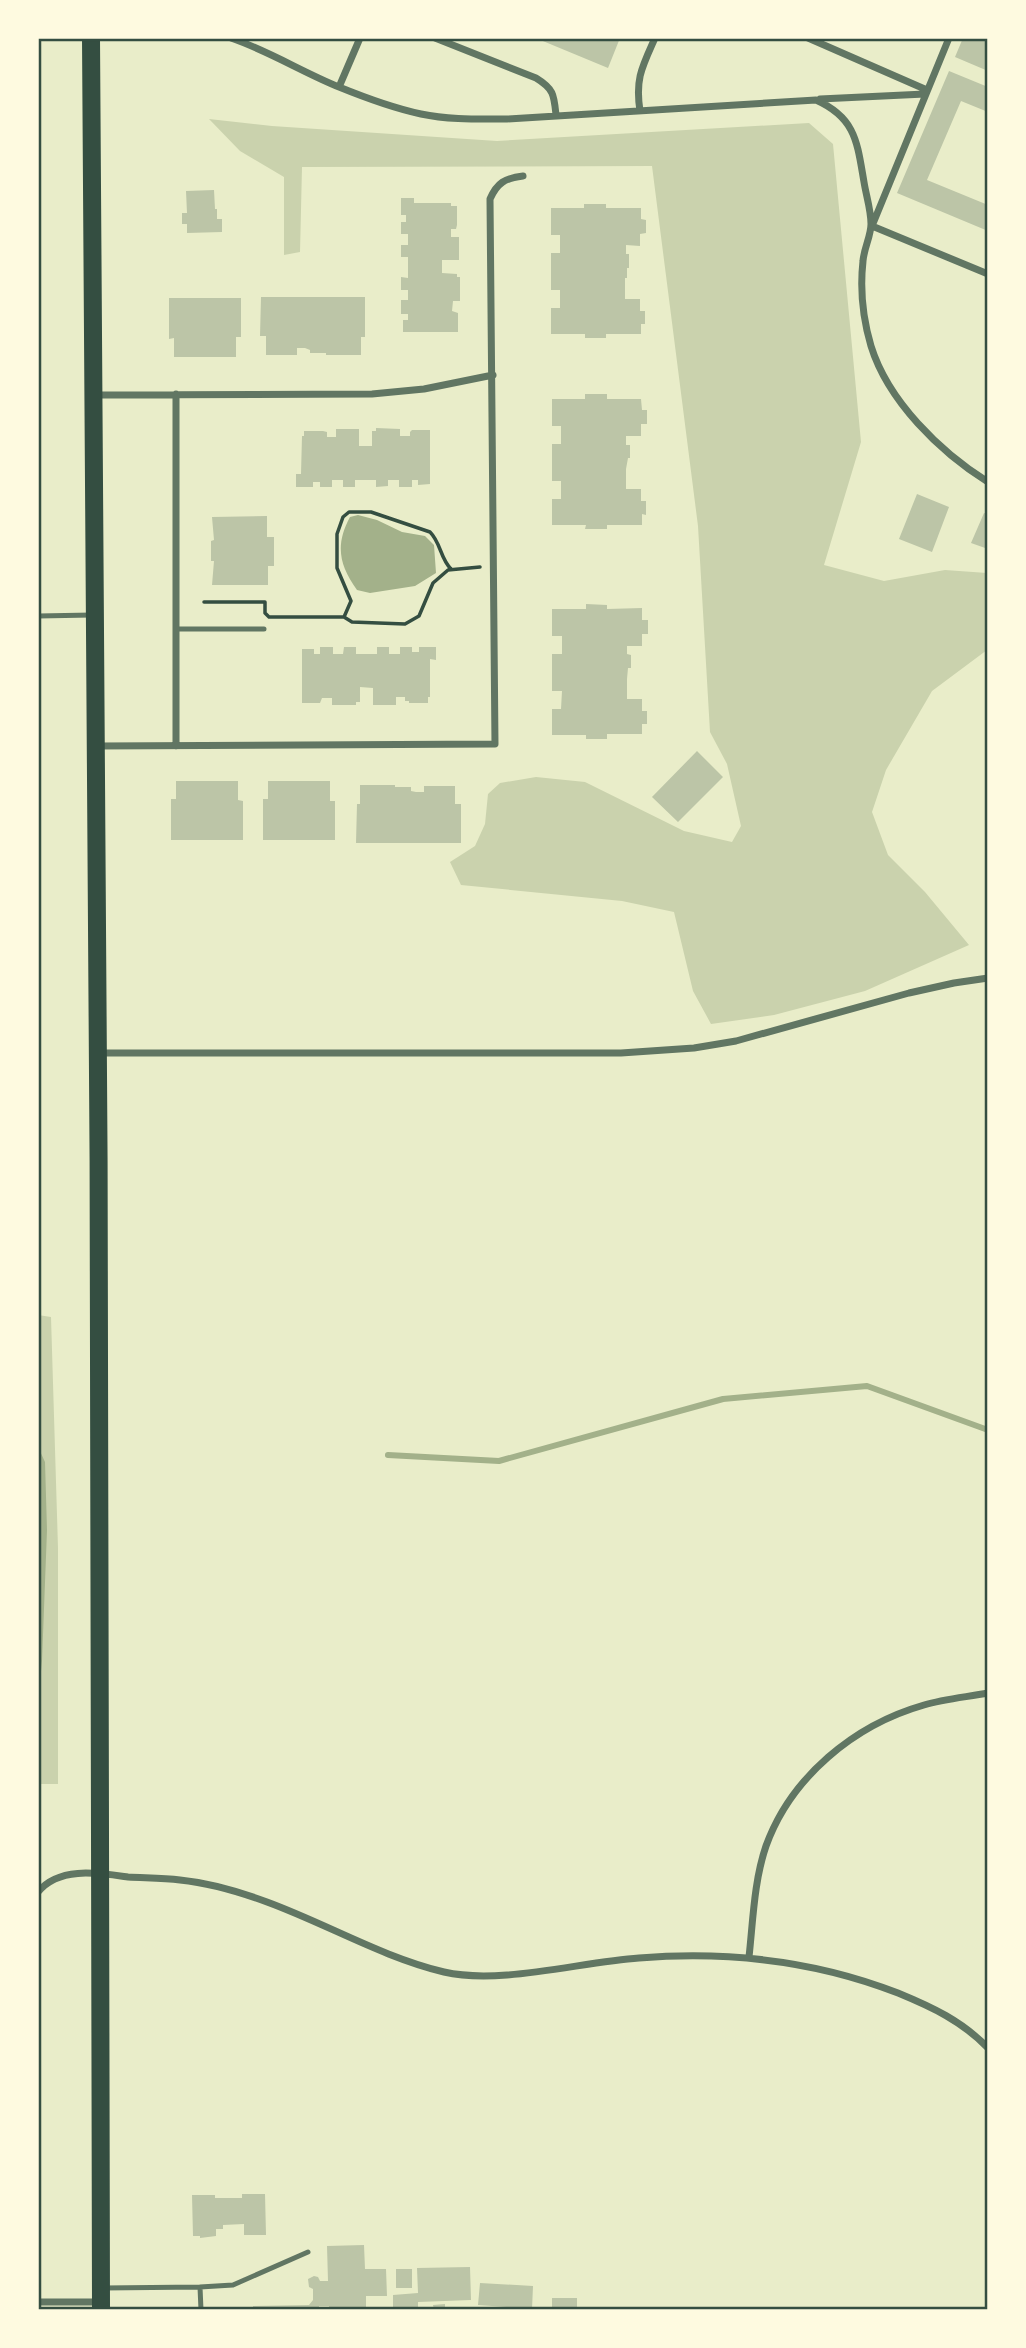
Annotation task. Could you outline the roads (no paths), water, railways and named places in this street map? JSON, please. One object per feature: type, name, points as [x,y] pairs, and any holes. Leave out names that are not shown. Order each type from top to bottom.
[{"type":"main road","points":[[91,38],[102,1873],[101,2300]]},
{"type":"street","points":[[231,38],[339,87],[386,104],[423,114],[461,119],[556,116],[926,92]]},
{"type":"street","points":[[339,87],[360,38]]},
{"type":"street","points":[[435,38],[550,87],[556,116]]},
{"type":"street","points":[[639,111],[636,89],[654,38]]},
{"type":"street","points":[[807,38],[926,92]]},
{"type":"street","points":[[949,38],[872,226],[863,258],[862,291],[866,329],[879,366],[909,411],[933,439],[961,465],[988,482]]},
{"type":"street","points":[[816,100],[841,114],[850,126],[857,142],[872,226]]},
{"type":"street","points":[[96,746],[495,744],[490,200],[495,188],[505,180],[523,176]]},
{"type":"street","points":[[872,226],[988,274]]},
{"type":"street","points":[[95,395],[372,394],[424,388],[493,375]]},
{"type":"street","points":[[176,394],[176,746]]},
{"type":"street","points":[[98,1053],[621,1053],[694,1048],[736,1041],[909,993],[988,978]]},
{"type":"street","points":[[749,1957],[765,1849],[788,1803],[826,1758],[851,1738],[924,1704],[988,1693]]},
{"type":"street","points":[[38,1892],[58,1876],[102,1873],[212,1885],[283,1908],[402,1961],[447,1973],[498,1976],[638,1958],[699,1955],[749,1957],[836,1973],[873,1983],[933,2007],[958,2022],[988,2048]]},
{"type":"street","points":[[38,2302],[101,2300]]},
{"type":"lane","points":[[38,616],[96,615]]},
{"type":"lane","points":[[176,629],[264,629]]},
{"type":"lane","points":[[101,2300],[233,2285],[308,2252]]},
{"type":"lane","points":[[200,2287],[201,2309]]},
{"type":"waterway","points":[[388,1455],[499,1461],[723,1399],[867,1386],[988,1430]]}]
